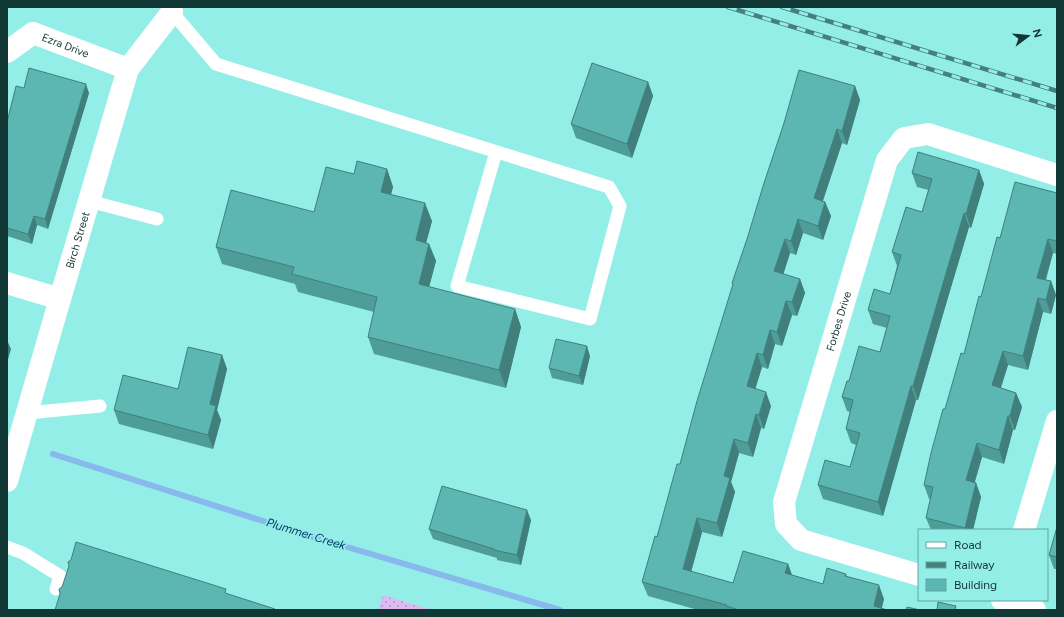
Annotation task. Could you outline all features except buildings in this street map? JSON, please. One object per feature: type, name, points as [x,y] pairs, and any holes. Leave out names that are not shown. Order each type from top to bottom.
[{"type":"street","name":"Birch Street","points":[[7,481],[128,69],[172,12]]},
{"type":"street","name":"Ezra Drive","points":[[7,52],[33,33],[128,69]]},
{"type":"street","name":"Forbes Drive","points":[[918,575],[801,540],[786,524],[784,502],[887,160],[904,138],[928,134],[1057,174]]},
{"type":"street","points":[[7,283],[60,298]]},
{"type":"street","points":[[1024,529],[1057,421]]},
{"type":"street","points":[[1005,601],[1035,610]]},
{"type":"lane","points":[[172,12],[216,64],[609,187],[620,206],[590,319],[457,286],[496,152]]},
{"type":"lane","points":[[89,201],[157,219]]},
{"type":"lane","points":[[27,412],[100,406]]},
{"type":"lane","points":[[7,547],[23,553],[60,576],[56,589]]},
{"type":"shaded area","points":[[383,595],[432,610],[378,610]]},
{"type":"waterway","name":"Plummer Creek","points":[[53,454],[310,536],[560,610]]},
{"type":"railway","points":[[728,7],[1057,108]]},
{"type":"railway","points":[[782,7],[1057,91]]}]
